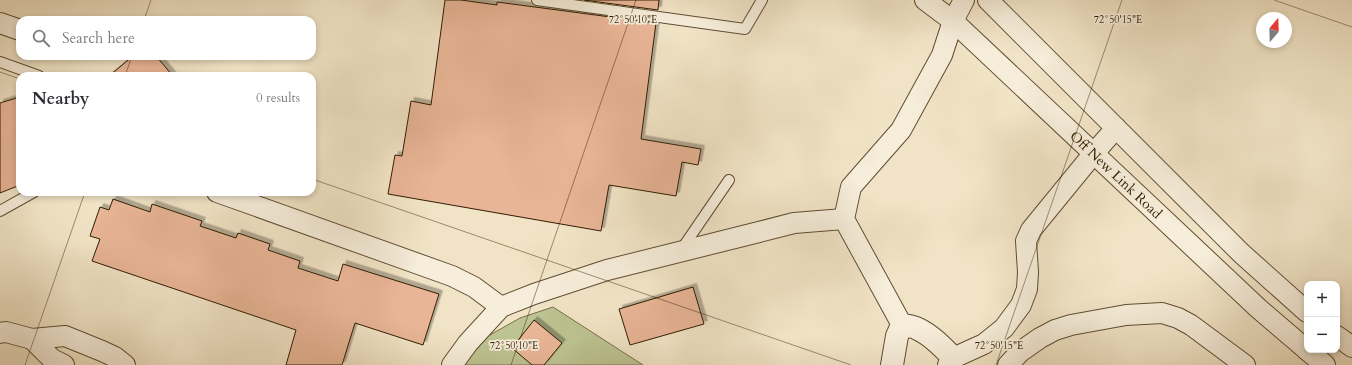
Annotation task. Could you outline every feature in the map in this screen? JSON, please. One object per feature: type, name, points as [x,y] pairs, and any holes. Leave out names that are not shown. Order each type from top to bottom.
[{"type":"street","name":"Off New Link Road","points":[[925,0],[954,21],[1259,309],[1304,347]]},
{"type":"street","points":[[902,325],[844,219],[851,187],[901,130],[942,55],[954,21],[964,0]]},
{"type":"street","points":[[988,0],[1241,253],[1304,309]]},
{"type":"street","points":[[0,23],[16,29]]},
{"type":"street","points":[[902,325],[917,328],[928,335],[941,345],[951,362],[984,344],[1004,328],[1021,305],[1027,289],[1028,272],[1026,241],[1030,230],[1116,128]]},
{"type":"street","points":[[227,196],[452,276],[474,287],[501,307]]},
{"type":"street","points":[[452,365],[468,343],[501,307],[534,294],[607,270],[794,224],[844,219]]},
{"type":"street","points":[[1008,365],[1020,352],[1040,338],[1071,325],[1126,315],[1162,313],[1178,318],[1191,325],[1245,365]]},
{"type":"street","points":[[892,365],[897,336],[902,325]]},
{"type":"street","points":[[0,333],[6,332],[32,339],[65,336],[115,357],[125,365]]},
{"type":"street","points":[[1340,338],[1352,347]]},
{"type":"street","points":[[32,339],[52,359],[64,365]]},
{"type":"street","name":"Off New Link Road","points":[[1311,353],[1325,365]]},
{"type":"lane","points":[[537,0],[745,29],[762,0]]},
{"type":"lane","points":[[0,62],[28,72]]},
{"type":"lane","points":[[680,252],[729,180]]},
{"type":"lane","points":[[0,211],[27,196]]},
{"type":"green space","points":[[553,307],[643,365],[458,365],[472,345],[520,318]]},
{"type":"building","points":[[445,0],[461,0],[497,5],[497,2],[656,23],[641,139],[701,149],[698,165],[682,162],[676,196],[609,185],[601,231],[388,194],[395,155],[402,156],[411,101],[431,105]]},
{"type":"building","points":[[584,0],[659,0],[658,10]]},
{"type":"building","points":[[128,60],[159,60],[170,72],[114,72]]},
{"type":"building","points":[[16,98],[16,187],[0,193],[0,103]]},
{"type":"building","points":[[113,199],[150,212],[152,204],[202,221],[200,226],[236,238],[238,233],[270,244],[268,250],[300,261],[298,268],[338,281],[343,264],[439,294],[423,345],[355,323],[342,365],[286,365],[296,330],[92,261],[100,239],[90,236],[100,207],[109,210]]},
{"type":"building","points":[[693,287],[704,324],[630,345],[619,309]]},
{"type":"building","points":[[534,320],[562,343],[544,365],[532,365],[512,348]]}]
